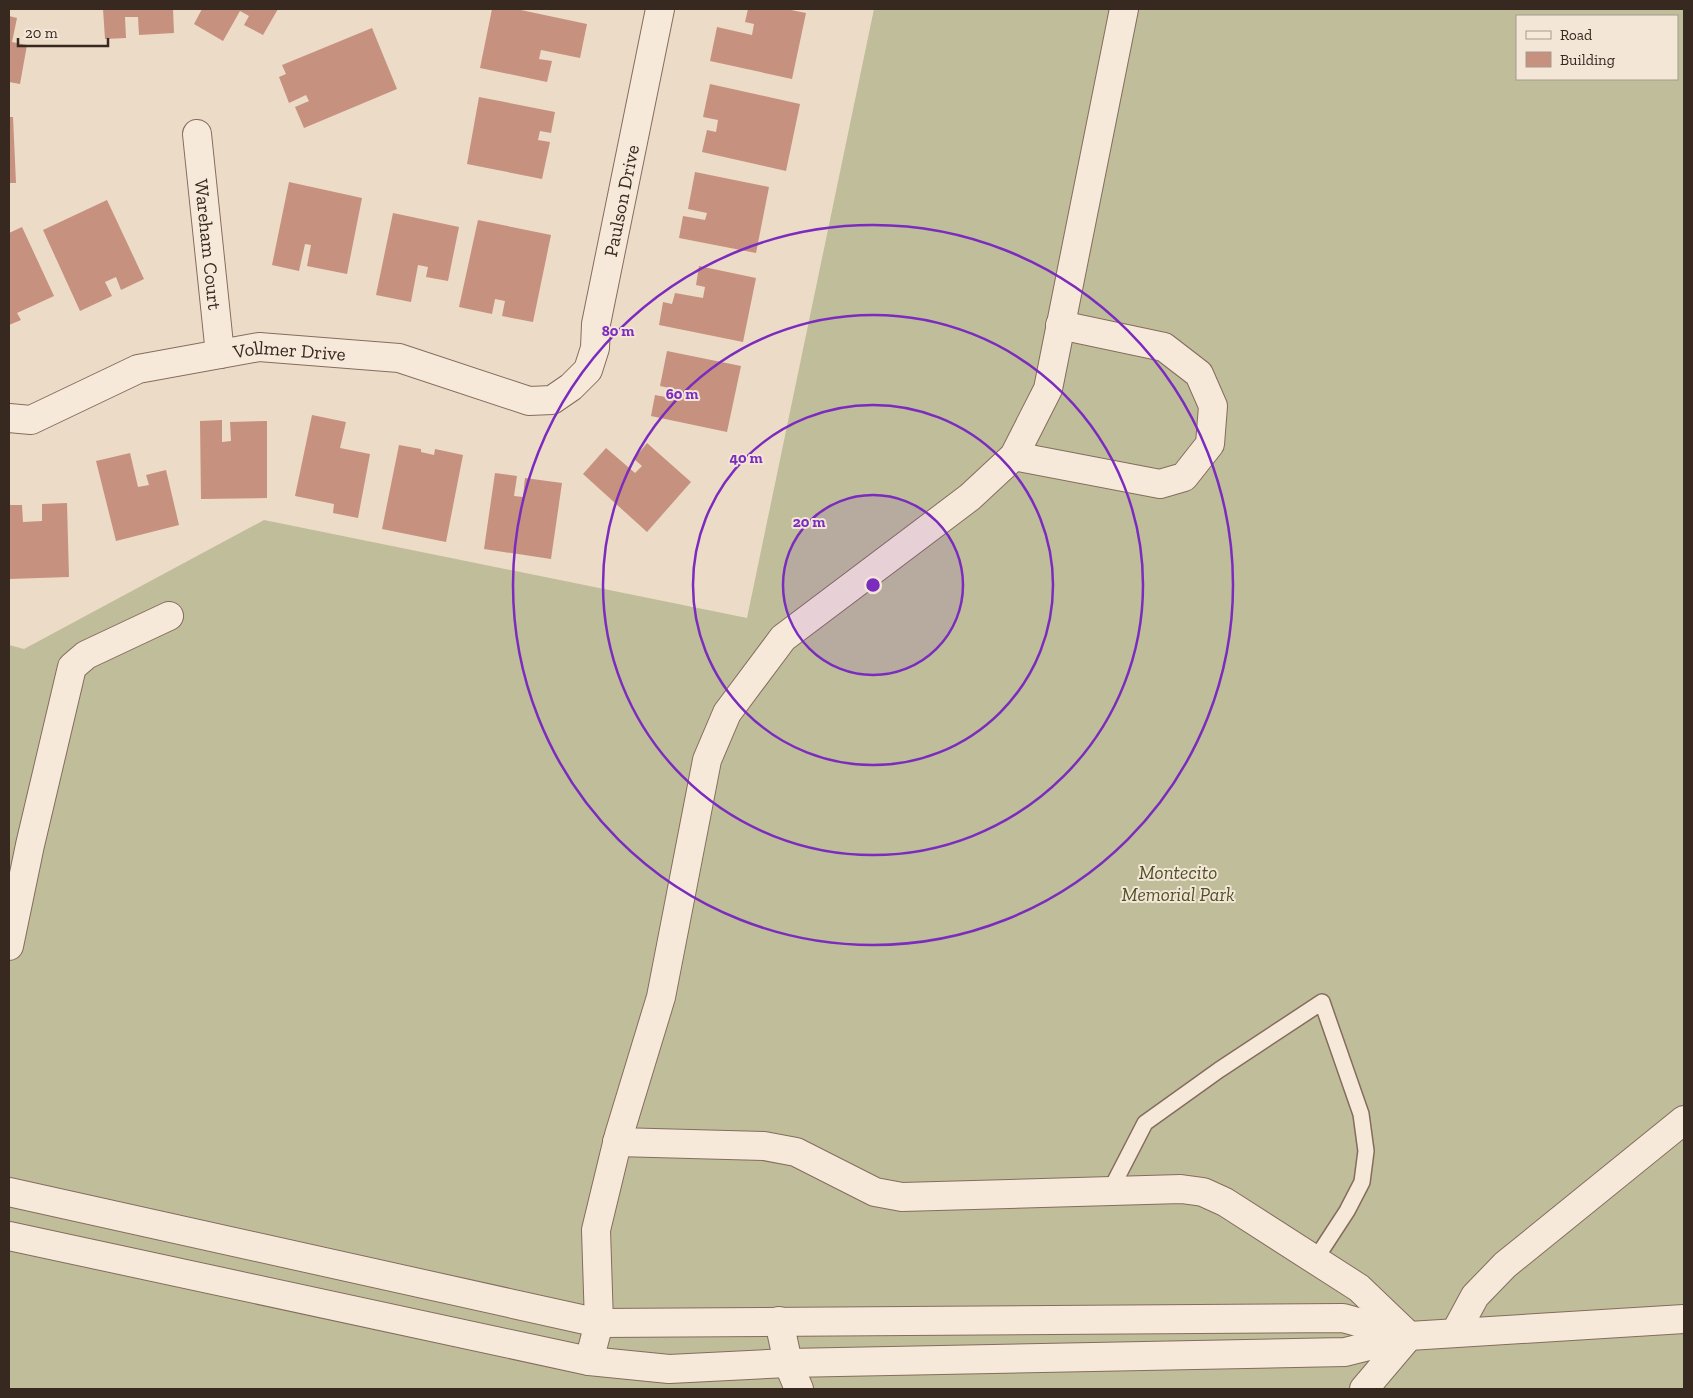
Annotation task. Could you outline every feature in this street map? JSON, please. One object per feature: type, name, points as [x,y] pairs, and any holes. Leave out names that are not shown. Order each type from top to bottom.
[{"type":"street","name":"Paulson Drive","points":[[571,387],[588,370],[595,348],[596,324],[660,9]]},
{"type":"street","points":[[589,1361],[598,1323],[596,1230],[617,1142],[661,997],[707,760],[727,713],[783,638],[970,497],[1014,456],[1048,389],[1124,9]]},
{"type":"street","name":"Wareham Court","points":[[197,134],[220,354]]},
{"type":"street","points":[[1014,456],[1160,484],[1184,477],[1210,444],[1213,406],[1199,374],[1164,347],[1060,325]]},
{"type":"street","name":"Vollmer Drive","points":[[9,418],[30,420],[138,369],[259,347],[399,358],[529,400],[552,400],[571,387]]},
{"type":"street","points":[[9,946],[20,845],[72,667],[86,654],[169,616]]},
{"type":"street","points":[[1455,1333],[1475,1296],[1505,1264],[1684,1120]]},
{"type":"street","points":[[617,1142],[764,1146],[796,1152],[876,1192],[902,1197],[1181,1189],[1203,1192],[1225,1202],[1359,1288],[1409,1336]]},
{"type":"street","points":[[9,1192],[598,1323],[1342,1318],[1409,1336]]},
{"type":"street","points":[[9,1236],[589,1361],[669,1369],[788,1363],[1345,1352],[1409,1336],[1684,1319]]},
{"type":"street","points":[[779,1321],[788,1363],[799,1389]]},
{"type":"street","points":[[1364,1389],[1409,1336]]},
{"type":"lane","points":[[1110,1191],[1145,1122],[1219,1070],[1322,1002],[1361,1114],[1366,1151],[1362,1182],[1347,1211],[1315,1260]]},
{"type":"green space","name":"Montecito Memorial Park","points":[[874,9],[1684,9],[1684,1389],[9,1389],[9,645],[24,649],[264,520],[747,618]]},
{"type":"building","points":[[103,9],[173,9],[174,33],[139,35],[138,17],[125,17],[126,38],[105,39]]},
{"type":"building","points":[[202,9],[278,9],[263,35],[244,25],[249,16],[240,11],[223,41],[194,24]]},
{"type":"building","points":[[492,9],[516,9],[587,24],[580,58],[541,50],[539,59],[552,61],[547,82],[480,68]]},
{"type":"building","points":[[748,9],[786,9],[806,13],[792,79],[710,61],[717,27],[752,35],[754,24],[745,22]]},
{"type":"building","points":[[9,16],[17,18],[12,42],[27,45],[20,84],[9,82]]},
{"type":"building","points":[[372,28],[397,89],[304,128],[295,107],[309,101],[306,95],[289,103],[279,77],[286,74],[282,65]]},
{"type":"building","points":[[710,84],[800,104],[786,171],[702,152],[707,130],[716,132],[718,120],[703,117]]},
{"type":"building","points":[[479,97],[555,112],[551,133],[540,131],[538,140],[550,142],[542,179],[467,164]]},
{"type":"building","points":[[9,117],[13,117],[16,183],[9,183]]},
{"type":"building","points":[[695,172],[769,187],[756,253],[679,238],[683,216],[705,220],[707,213],[688,209]]},
{"type":"building","points":[[289,182],[362,198],[347,274],[307,266],[311,245],[305,244],[299,271],[272,265]]},
{"type":"building","points":[[107,200],[144,279],[121,290],[116,277],[105,282],[112,296],[80,311],[43,230]]},
{"type":"building","points":[[393,213],[459,227],[448,281],[426,277],[428,267],[418,265],[411,302],[376,295]]},
{"type":"building","points":[[478,220],[551,235],[533,322],[502,316],[505,301],[495,299],[492,314],[459,307]]},
{"type":"building","points":[[22,227],[54,296],[17,313],[21,320],[9,325],[9,233]]},
{"type":"building","points":[[699,266],[756,278],[743,342],[659,325],[663,302],[672,304],[675,293],[703,298],[705,287],[696,285]]},
{"type":"building","points":[[667,351],[741,366],[727,432],[651,416],[655,395],[676,399],[679,390],[660,386]]},
{"type":"building","points":[[312,415],[346,422],[340,448],[370,454],[358,518],[333,513],[334,504],[295,496]]},
{"type":"building","points":[[222,420],[222,442],[231,441],[230,422],[267,421],[267,498],[201,499],[200,421]]},
{"type":"building","points":[[647,443],[691,482],[647,532],[583,474],[606,448],[635,473],[642,466],[634,459]]},
{"type":"building","points":[[399,445],[421,449],[421,452],[434,455],[435,449],[463,455],[446,542],[382,529]]},
{"type":"building","points":[[130,453],[138,487],[149,485],[146,475],[166,470],[179,525],[116,541],[96,461]]},
{"type":"building","points":[[495,473],[517,476],[514,496],[523,497],[525,478],[562,483],[551,559],[484,549]]},
{"type":"building","points":[[67,503],[69,577],[9,579],[9,505],[22,505],[23,522],[42,521],[42,504]]}]
